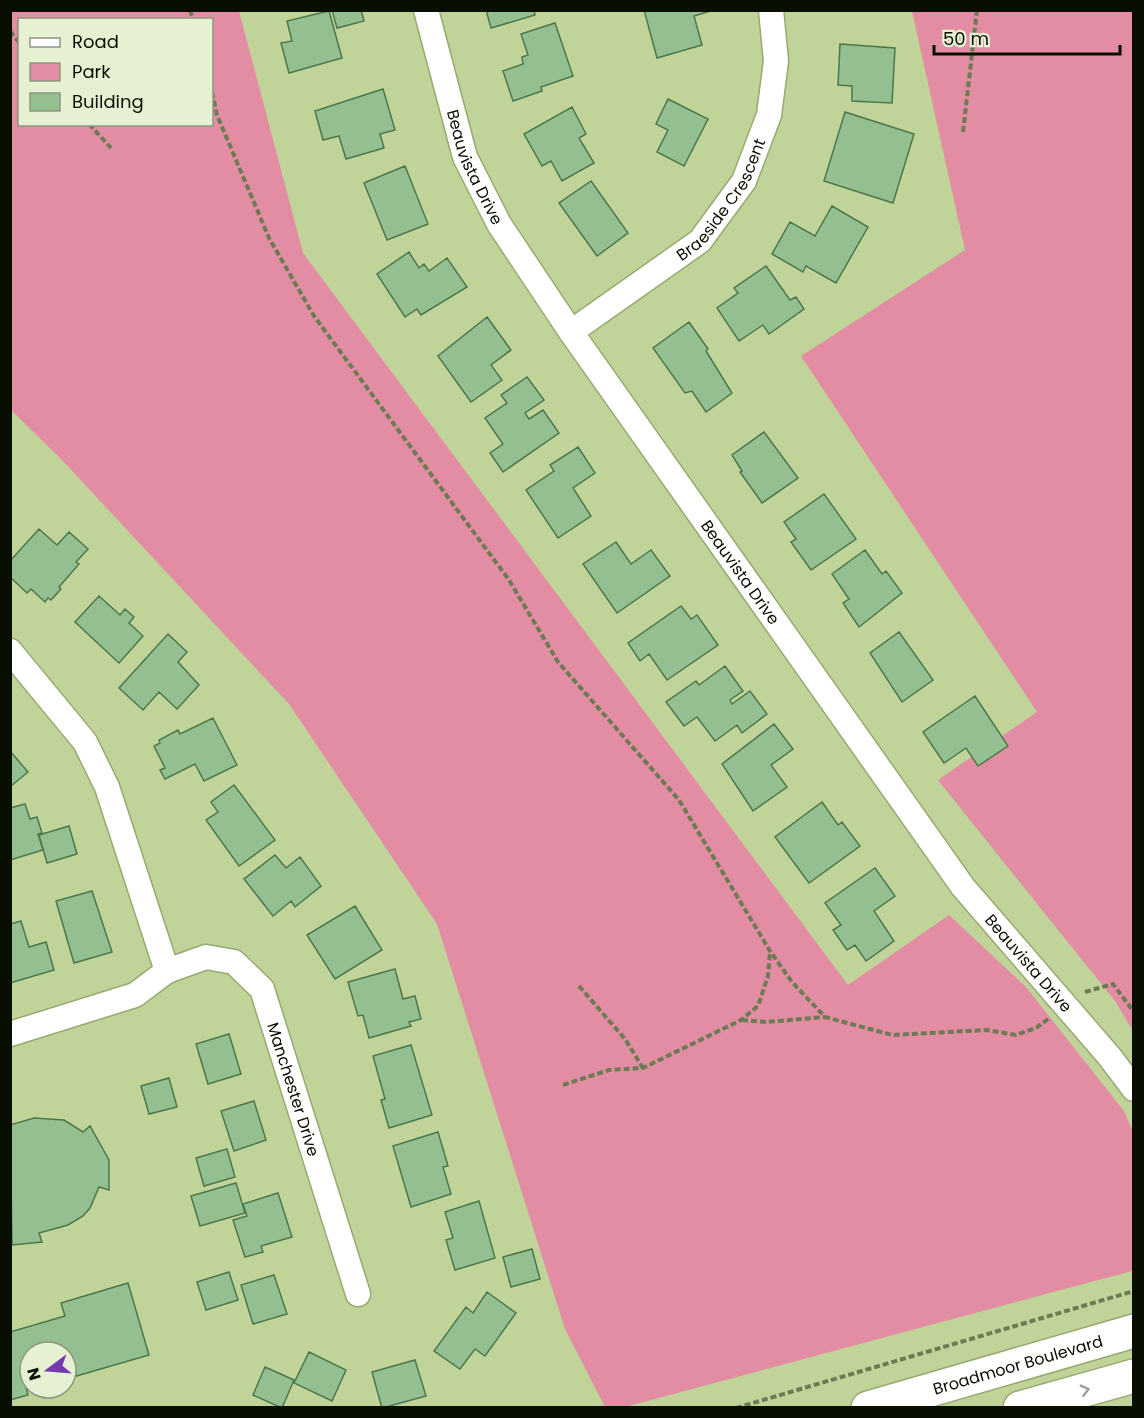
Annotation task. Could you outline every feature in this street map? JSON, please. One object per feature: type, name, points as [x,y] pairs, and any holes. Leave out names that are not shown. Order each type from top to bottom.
[{"type":"main road","points":[[1119,1336],[1134,1313]]},
{"type":"main road","name":"Broadmoor Boulevard","points":[[868,1407],[1119,1336]]},
{"type":"main road","points":[[1020,1407],[1134,1376]]},
{"type":"street","name":"Beauvista Drive","points":[[426,10],[465,157],[499,224],[571,332],[963,887],[1110,1056],[1134,1089]]},
{"type":"street","name":"Braeside Crescent","points":[[571,332],[699,241],[744,181],[769,115],[776,62],[771,10]]},
{"type":"street","points":[[10,651],[85,742],[107,787],[167,971]]},
{"type":"street","name":"Manchester Drive","points":[[10,1034],[135,995],[167,971],[206,957],[234,962],[262,989],[358,1294]]},
{"type":"path","points":[[963,132],[977,10]]},
{"type":"path","points":[[213,97],[217,115],[268,238],[314,316],[509,580],[558,662],[679,800],[770,951],[792,982],[825,1017]]},
{"type":"path","points":[[90,126],[111,148]]},
{"type":"path","points":[[562,1085],[609,1070],[643,1068],[741,1020],[758,1006],[768,976],[770,951]]},
{"type":"path","points":[[741,1020],[767,1022],[825,1017],[892,1035],[987,1030],[1016,1035],[1036,1028],[1090,988],[1113,984],[1134,1012]]},
{"type":"path","points":[[579,986],[625,1039],[643,1068]]},
{"type":"path","points":[[736,1407],[1134,1291]]},
{"type":"green space","points":[[10,11],[239,11],[303,253],[848,985],[949,915],[1026,987],[1124,1111],[1133,1132],[1132,1271],[625,1407],[605,1407],[565,1329],[437,924],[289,704],[61,459],[11,410]]},
{"type":"green space","points":[[912,11],[1133,11],[1133,1031],[1115,1001],[938,780],[1037,712],[801,356],[965,250]]},
{"type":"building","points":[[332,10],[361,10],[364,21],[337,28]]},
{"type":"building","points":[[486,10],[534,10],[535,15],[491,28]]},
{"type":"building","points":[[644,10],[714,10],[694,16],[702,45],[657,58]]},
{"type":"building","points":[[329,11],[342,58],[289,73],[281,43],[292,41],[287,21]]},
{"type":"building","points":[[555,23],[573,76],[541,87],[542,91],[513,101],[503,71],[523,64],[522,57],[528,55],[521,34]]},
{"type":"building","points":[[840,44],[895,48],[892,103],[852,101],[852,86],[838,85]]},
{"type":"building","points":[[383,89],[395,130],[380,134],[384,148],[346,159],[339,136],[323,140],[315,111]]},
{"type":"building","points":[[668,99],[708,119],[684,166],[657,152],[668,130],[656,124]]},
{"type":"building","points":[[572,107],[586,134],[579,138],[594,163],[562,181],[551,161],[542,166],[524,134]]},
{"type":"building","points":[[845,112],[914,134],[893,203],[824,181]]},
{"type":"building","points":[[405,166],[428,224],[387,240],[364,183]]},
{"type":"building","points":[[591,181],[628,233],[597,256],[559,203]]},
{"type":"building","points":[[832,206],[868,227],[836,283],[806,266],[803,272],[772,254],[790,222],[815,236]]},
{"type":"building","points":[[409,252],[419,268],[424,264],[429,271],[447,258],[467,287],[421,315],[417,309],[405,317],[377,274]]},
{"type":"building","points":[[766,266],[790,300],[796,297],[804,309],[769,334],[763,325],[739,341],[717,308],[738,293],[734,288]]},
{"type":"building","points":[[487,317],[511,350],[491,365],[502,380],[471,402],[438,356]]},
{"type":"building","points":[[689,322],[708,349],[706,351],[732,393],[706,412],[692,391],[685,393],[653,348]]},
{"type":"building","points":[[527,377],[544,400],[525,413],[529,419],[543,410],[559,433],[503,472],[490,453],[503,444],[485,418],[507,403],[501,395]]},
{"type":"building","points":[[764,432],[798,478],[762,503],[740,472],[742,471],[732,455]]},
{"type":"building","points":[[578,447],[595,473],[573,488],[591,516],[558,538],[526,490],[554,471],[550,465]]},
{"type":"building","points":[[824,494],[856,539],[811,570],[791,542],[796,539],[784,522]]},
{"type":"building","points":[[39,529],[57,545],[69,532],[88,549],[76,562],[79,564],[59,587],[61,589],[51,600],[48,598],[45,602],[31,589],[27,593],[10,577],[10,561]]},
{"type":"building","points":[[616,542],[631,564],[651,550],[670,576],[617,613],[583,564]]},
{"type":"building","points":[[865,550],[882,574],[886,571],[902,593],[859,627],[843,603],[849,599],[832,574]]},
{"type":"building","points":[[99,596],[120,615],[125,609],[134,617],[129,623],[143,636],[119,663],[75,622]]},
{"type":"building","points":[[681,606],[691,619],[697,615],[718,645],[667,680],[649,654],[640,661],[628,643]]},
{"type":"building","points":[[899,632],[933,680],[902,702],[870,653]]},
{"type":"building","points":[[168,634],[187,652],[178,662],[199,685],[177,709],[159,692],[143,710],[119,688]]},
{"type":"building","points":[[725,666],[743,691],[730,700],[732,704],[750,691],[767,714],[742,733],[737,725],[715,741],[697,717],[684,726],[666,702],[696,681],[699,685]]},
{"type":"building","points":[[975,696],[1008,746],[978,766],[966,748],[944,763],[923,732]]},
{"type":"building","points":[[213,718],[237,765],[204,781],[195,764],[165,779],[160,770],[165,768],[154,746],[160,743],[159,740],[178,730],[180,734]]},
{"type":"building","points":[[774,724],[793,749],[771,765],[787,787],[753,811],[722,764]]},
{"type":"building","points":[[10,751],[28,772],[10,787]]},
{"type":"building","points":[[234,785],[275,840],[239,866],[206,820],[218,812],[211,802]]},
{"type":"building","points":[[822,802],[838,825],[842,822],[860,846],[809,883],[775,837]]},
{"type":"building","points":[[25,804],[30,819],[37,817],[42,833],[38,834],[43,850],[10,860],[10,808]]},
{"type":"building","points":[[69,826],[77,854],[47,863],[39,835]]},
{"type":"building","points":[[275,855],[286,868],[300,857],[321,886],[295,907],[291,901],[273,916],[244,879]]},
{"type":"building","points":[[875,868],[895,896],[874,911],[894,941],[866,961],[855,945],[847,950],[833,930],[841,925],[825,903]]},
{"type":"building","points":[[92,891],[112,952],[74,963],[56,901]]},
{"type":"building","points":[[355,906],[382,950],[335,979],[307,935]]},
{"type":"building","points":[[21,921],[29,947],[46,942],[54,970],[10,983],[10,924]]},
{"type":"building","points":[[395,969],[403,999],[415,996],[421,1019],[409,1022],[411,1026],[369,1038],[363,1015],[358,1016],[348,982]]},
{"type":"building","points":[[229,1034],[241,1074],[208,1084],[196,1044]]},
{"type":"building","points":[[411,1045],[432,1115],[389,1128],[381,1100],[385,1099],[373,1056]]},
{"type":"building","points":[[169,1078],[177,1107],[149,1114],[141,1086]]},
{"type":"building","points":[[254,1101],[266,1140],[234,1151],[221,1111]]},
{"type":"building","points":[[34,1118],[64,1120],[83,1132],[90,1126],[109,1160],[109,1190],[99,1187],[90,1208],[83,1216],[68,1225],[39,1233],[42,1242],[12,1245],[10,1125]]},
{"type":"building","points":[[438,1132],[448,1166],[443,1167],[451,1194],[411,1207],[393,1146]]},
{"type":"building","points":[[227,1149],[235,1177],[204,1186],[196,1158]]},
{"type":"building","points":[[236,1183],[245,1213],[200,1226],[191,1196]]},
{"type":"building","points":[[278,1193],[292,1237],[261,1246],[263,1252],[245,1257],[233,1220],[247,1216],[243,1204]]},
{"type":"building","points":[[479,1201],[495,1258],[455,1270],[446,1240],[453,1238],[445,1212]]},
{"type":"building","points":[[532,1249],[540,1279],[511,1287],[503,1257]]},
{"type":"building","points":[[229,1272],[238,1300],[206,1310],[197,1282]]},
{"type":"building","points":[[274,1275],[287,1314],[253,1324],[241,1285]]},
{"type":"building","points":[[128,1283],[149,1355],[78,1376],[78,1340],[18,1340],[18,1398],[10,1400],[10,1332],[65,1316],[61,1303]]},
{"type":"building","points":[[487,1292],[516,1313],[485,1356],[475,1349],[460,1369],[434,1351],[466,1307],[473,1313]]},
{"type":"building","points":[[309,1352],[346,1370],[332,1401],[294,1383]]},
{"type":"building","points":[[415,1360],[426,1396],[382,1408],[372,1372]]},
{"type":"building","points":[[265,1367],[294,1380],[282,1408],[253,1395]]}]
